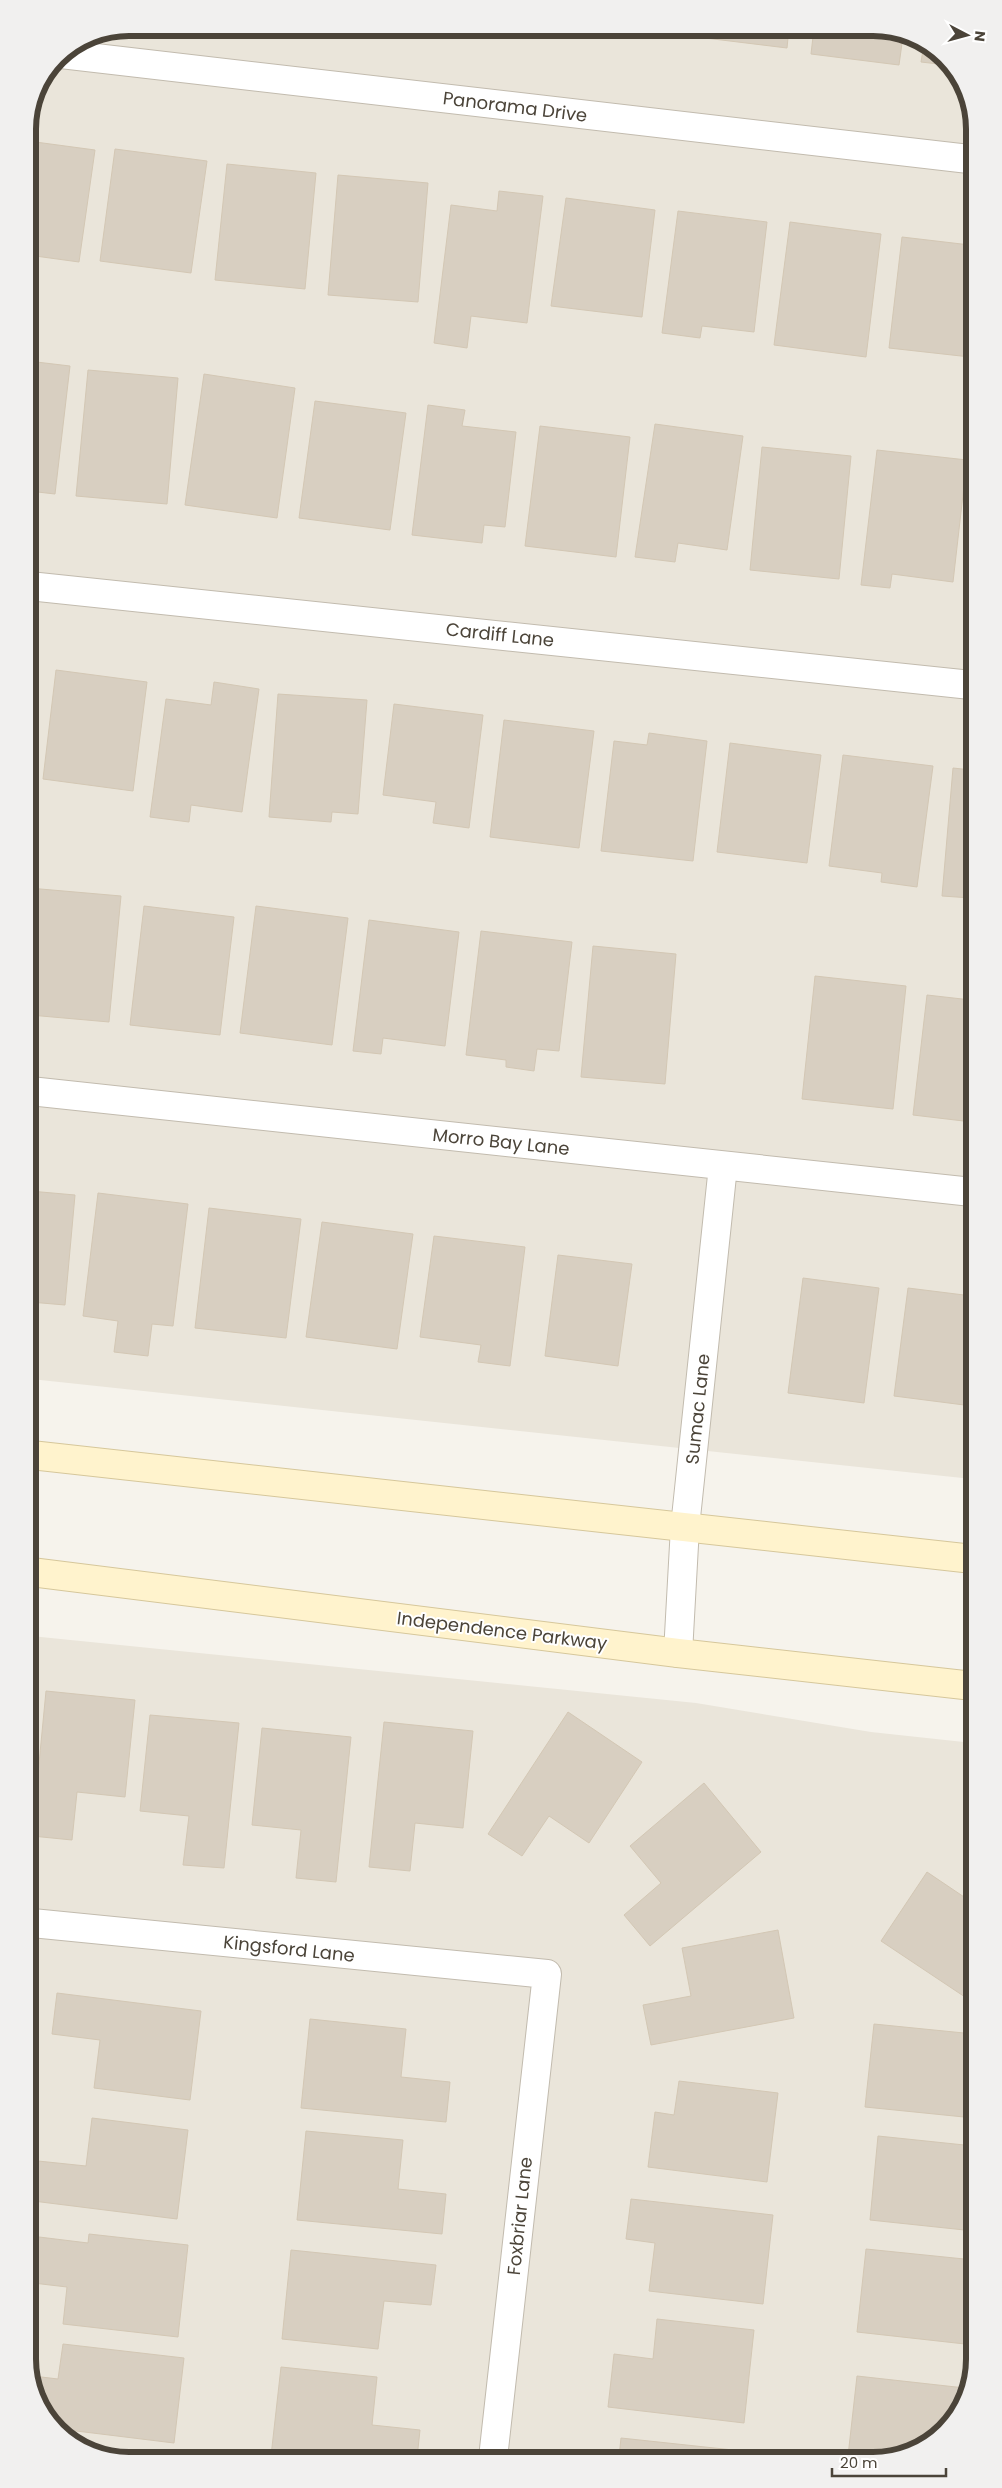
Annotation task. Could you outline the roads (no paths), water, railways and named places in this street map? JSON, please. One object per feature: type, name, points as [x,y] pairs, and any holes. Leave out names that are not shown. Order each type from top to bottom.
[{"type":"main road","points":[[36,1455],[966,1558]]},
{"type":"main road","name":"Independence Parkway","points":[[36,1573],[678,1653],[966,1685]]},
{"type":"street","name":"Panorama Drive","points":[[73,55],[966,159]]},
{"type":"street","name":"Cardiff Lane","points":[[36,587],[966,684]]},
{"type":"street","name":"Morro Bay Lane","points":[[36,1092],[966,1191]]},
{"type":"street","name":"Sumac Lane","points":[[678,1653],[685,1527],[723,1166]]},
{"type":"street","name":"Kingsford Lane","points":[[36,1923],[547,1974]]},
{"type":"street","name":"Foxbriar Lane","points":[[494,2452],[547,1974]]}]
